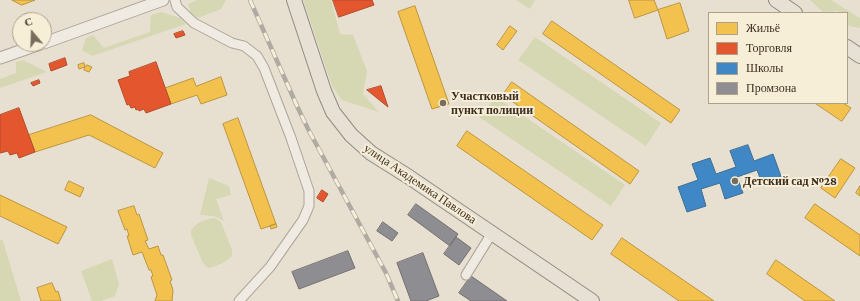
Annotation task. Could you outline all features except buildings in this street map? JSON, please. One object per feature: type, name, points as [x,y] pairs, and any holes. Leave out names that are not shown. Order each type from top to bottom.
[{"type":"main road","name":"улица Академика Павлова","points":[[294,0],[324,91],[333,112],[351,135],[371,153],[415,181],[592,301]]},
{"type":"main road","points":[[776,0],[794,12]]},
{"type":"main road","points":[[848,48],[860,56]]},
{"type":"street","points":[[52,40],[163,0]]},
{"type":"street","points":[[175,0],[177,7],[194,23],[232,43],[244,46],[258,56],[291,138],[309,191],[309,206],[303,220],[270,267],[239,301]]},
{"type":"street","points":[[0,58],[17,52]]},
{"type":"street","points":[[466,275],[492,233]]},
{"type":"green space","points":[[197,0],[226,0],[221,9],[198,18],[191,13],[188,4]]},
{"type":"green space","points":[[303,0],[331,0],[340,34],[353,35],[367,71],[363,94],[379,112],[342,100],[332,86]]},
{"type":"green space","points":[[516,0],[535,0],[530,9]]},
{"type":"green space","points":[[810,0],[831,0],[860,18],[860,28],[849,26],[848,12],[823,12]]},
{"type":"green space","points":[[161,12],[180,18],[186,24],[92,56],[82,50],[86,38],[93,35],[104,48],[150,32],[151,15]]},
{"type":"green space","points":[[535,37],[661,123],[646,146],[518,60]]},
{"type":"green space","points":[[23,60],[47,72],[0,88],[0,79],[16,73],[16,62]]},
{"type":"green space","points":[[496,97],[625,185],[611,206],[479,117]]},
{"type":"green space","points":[[209,178],[229,186],[231,195],[216,199],[224,221],[214,216],[200,215]]},
{"type":"green space","points":[[215,218],[221,222],[232,250],[232,256],[221,264],[208,268],[203,263],[191,235],[191,230],[202,221]]},
{"type":"green space","points":[[0,239],[3,241],[21,301],[0,301]]},
{"type":"green space","points":[[112,259],[119,284],[115,296],[101,301],[92,301],[81,271]]},
{"type":"railway","points":[[250,0],[308,129],[386,273],[398,301]]},
{"type":"place","name":"Участковый пункт полиции","points":[[443,103]]},
{"type":"place","name":"Детский сад №28","points":[[735,181]]}]
